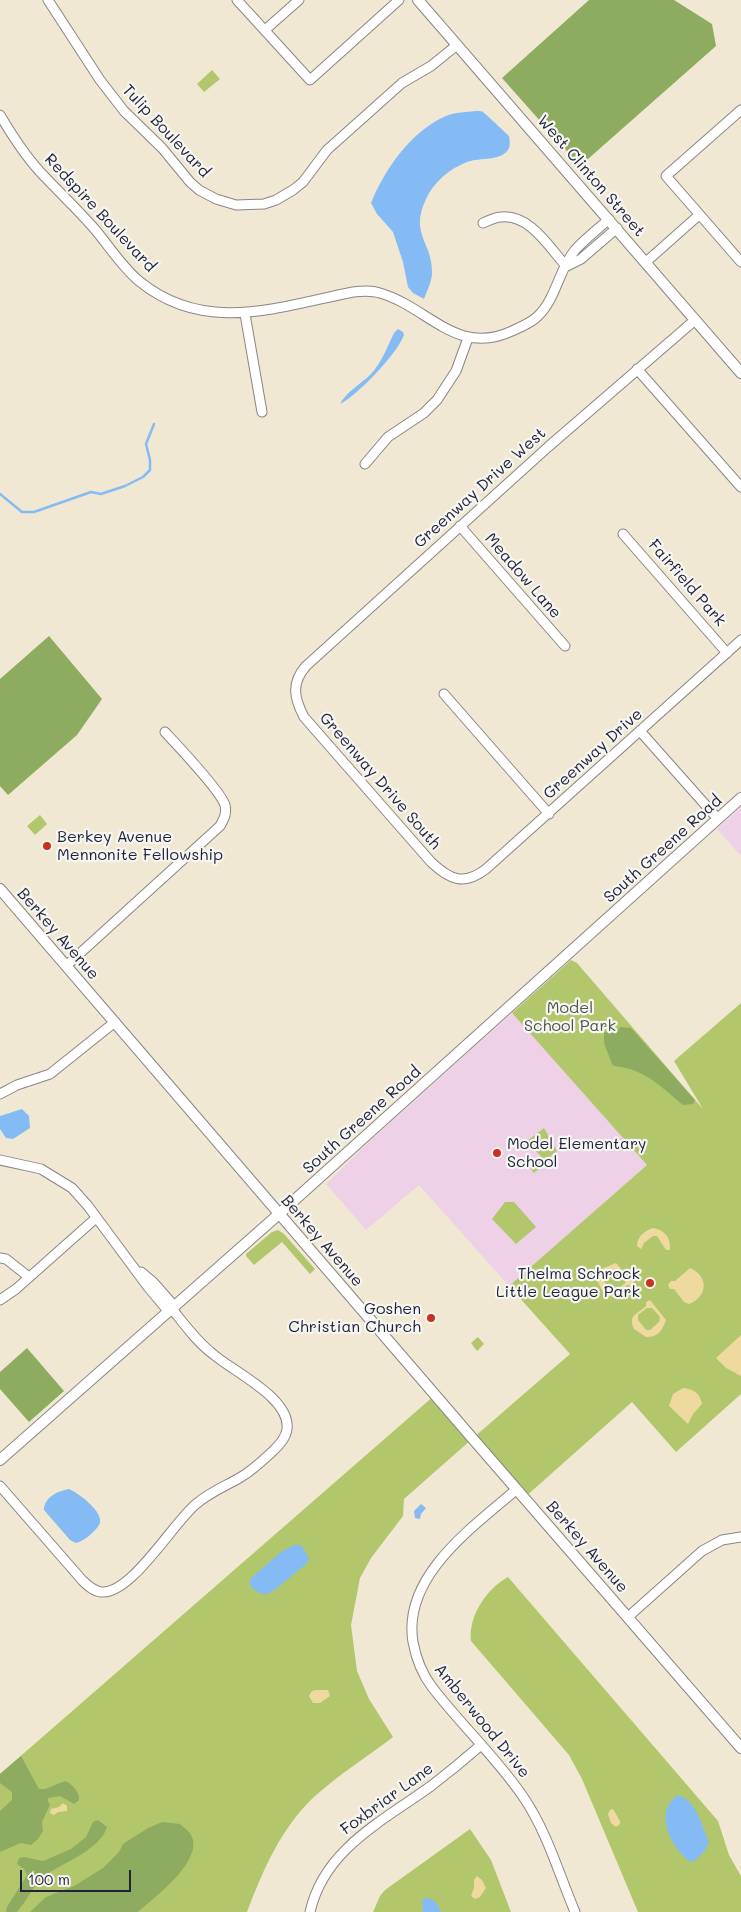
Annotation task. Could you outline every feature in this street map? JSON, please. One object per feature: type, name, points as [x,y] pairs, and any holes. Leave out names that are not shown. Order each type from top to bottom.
[{"type":"street","name":"Tulip Boulevard","points":[[48,0],[100,80],[124,111],[162,148],[199,190],[216,199],[236,205],[264,204],[294,190],[303,182],[327,150],[396,88],[413,75],[431,66],[457,45]]},
{"type":"street","points":[[237,0],[310,80],[399,0]]},
{"type":"street","points":[[265,30],[299,0]]},
{"type":"street","name":"West Clinton Street","points":[[418,0],[741,373]]},
{"type":"street","points":[[740,260],[666,176],[741,110]]},
{"type":"street","name":"Redspire Boulevard","points":[[0,115],[13,137],[43,175],[92,226],[139,281],[170,301],[201,311],[220,314],[245,314],[353,292],[368,291],[390,297],[468,338],[478,340],[490,338],[507,334],[532,321],[539,315],[548,302],[574,251],[609,220]]},
{"type":"street","points":[[646,262],[699,215]]},
{"type":"street","points":[[482,223],[498,217],[511,216],[526,223],[566,266],[581,259],[616,228]]},
{"type":"street","points":[[245,314],[262,412]]},
{"type":"street","name":"Greenway Drive West","points":[[295,687],[300,674],[306,666],[460,526],[695,320]]},
{"type":"street","points":[[365,464],[383,442],[424,413],[437,400],[456,372],[468,338]]},
{"type":"street","points":[[637,369],[741,487]]},
{"type":"street","name":"Meadow Lane","points":[[460,526],[565,646]]},
{"type":"street","name":"Fairfield Park","points":[[623,534],[727,653]]},
{"type":"street","name":"Greenway Drive","points":[[460,880],[479,874],[549,814],[741,640]]},
{"type":"street","name":"Greenway Drive South","points":[[295,687],[298,705],[304,717],[431,862],[446,875],[460,880]]},
{"type":"street","points":[[444,694],[549,814]]},
{"type":"street","points":[[640,731],[718,819]]},
{"type":"street","points":[[66,966],[220,826],[224,820],[226,813],[222,797],[165,732]]},
{"type":"street","name":"South Greene Road","points":[[0,1460],[279,1214],[741,798]]},
{"type":"street","name":"Berkey Avenue","points":[[0,889],[741,1748]]},
{"type":"street","points":[[0,1094],[17,1085],[50,1074],[115,1022]]},
{"type":"street","points":[[0,1160],[34,1167],[53,1175],[80,1196],[135,1267],[148,1287],[172,1309],[207,1350],[255,1382],[281,1410],[286,1419],[288,1429],[281,1444],[248,1473],[211,1493],[186,1512],[144,1564],[122,1584],[108,1591],[98,1591],[90,1588],[0,1486]]},
{"type":"street","points":[[1,1298],[30,1277],[96,1218]]},
{"type":"street","points":[[0,1258],[6,1258],[30,1277]]},
{"type":"street","name":"Amberwood Drive","points":[[517,1489],[449,1551],[423,1586],[413,1611],[412,1634],[414,1649],[424,1676],[519,1790],[533,1812],[574,1912]]},
{"type":"street","points":[[628,1617],[702,1551],[722,1540],[741,1537]]},
{"type":"street","name":"Foxbriar Lane","points":[[310,1912],[321,1882],[348,1846],[431,1786],[481,1745]]},
{"type":"shaded area","points":[[741,807],[741,856],[717,829]]},
{"type":"shaded area","name":"Model Elementary School","points":[[512,1013],[647,1165],[509,1286],[419,1185],[366,1230],[326,1184],[370,1141]]},
{"type":"green space","points":[[589,0],[674,0],[712,24],[716,46],[580,166],[502,78]]},
{"type":"green space","points":[[212,70],[220,79],[204,92],[197,84]]},
{"type":"green space","points":[[49,636],[102,699],[77,735],[8,795],[0,786],[0,679]]},
{"type":"green space","points":[[40,815],[47,824],[35,835],[27,826]]},
{"type":"green space","name":"Model School Park","points":[[571,960],[577,963],[703,1109],[674,1061],[741,1003],[741,1394],[676,1452],[632,1402],[524,1498],[472,1439],[404,1499],[403,1516],[371,1558],[360,1578],[351,1625],[357,1671],[369,1699],[393,1737],[333,1781],[302,1809],[274,1850],[247,1912],[0,1912],[0,1774],[435,1395],[473,1438],[570,1354],[509,1286],[647,1165],[512,1013]]},
{"type":"green space","points":[[621,1027],[631,1028],[695,1100],[693,1104],[683,1105],[652,1080],[635,1071],[612,1064],[604,1043],[604,1033],[610,1030],[615,1031]]},
{"type":"green space","points":[[544,1128],[557,1151],[545,1161],[527,1141]]},
{"type":"green space","points":[[538,1159],[543,1165],[534,1173],[529,1167]]},
{"type":"green space","points":[[505,1202],[514,1202],[536,1227],[516,1244],[492,1219]]},
{"type":"green space","points":[[278,1230],[284,1234],[315,1269],[310,1274],[282,1242],[254,1265],[246,1256],[272,1232]]},
{"type":"green space","points":[[478,1337],[484,1344],[477,1351],[471,1343]]},
{"type":"green space","points":[[27,1348],[64,1391],[29,1422],[0,1389],[0,1372]]},
{"type":"green space","points":[[508,1577],[718,1821],[729,1855],[741,1876],[741,1912],[638,1912],[582,1779],[569,1755],[471,1641],[472,1623],[480,1605],[500,1582]]},
{"type":"green space","points":[[21,1756],[39,1789],[45,1789],[65,1781],[75,1789],[79,1800],[74,1804],[60,1796],[48,1798],[50,1805],[42,1822],[43,1831],[38,1839],[31,1845],[21,1843],[0,1852],[0,1811],[12,1800],[12,1792],[0,1783],[0,1774]]},
{"type":"green space","points":[[98,1820],[107,1827],[97,1842],[81,1855],[42,1878],[17,1912],[6,1912],[7,1907],[27,1875],[24,1869],[17,1864],[19,1858],[24,1857],[43,1861],[71,1849],[86,1837],[93,1822]]},
{"type":"green space","points":[[162,1822],[180,1824],[189,1832],[193,1845],[191,1856],[176,1878],[138,1912],[30,1912],[46,1897],[74,1886],[103,1868],[119,1852],[123,1844],[148,1828]]},
{"type":"green space","points":[[470,1829],[491,1860],[511,1912],[373,1912],[380,1896],[385,1890]]},
{"type":"sand","points":[[653,1228],[666,1235],[670,1250],[666,1250],[657,1236],[653,1236],[644,1243],[641,1249],[637,1246],[638,1240],[642,1235]]},
{"type":"sand","points":[[616,1263],[628,1277],[631,1277],[631,1271],[634,1281],[631,1286],[627,1285],[614,1298],[603,1292],[597,1280],[601,1269]],"holes":[[[613,1270],[619,1271],[626,1280],[625,1283],[616,1291],[610,1290],[603,1280],[604,1277]]]},
{"type":"sand","points":[[690,1268],[701,1276],[704,1286],[700,1297],[689,1304],[684,1302],[674,1289],[670,1289],[668,1285]]},
{"type":"sand","points":[[650,1300],[666,1320],[659,1333],[646,1337],[634,1329],[632,1321],[634,1316],[646,1306],[646,1302]],"holes":[[[647,1308],[652,1308],[660,1317],[659,1322],[650,1330],[646,1330],[638,1320],[638,1315]]]},
{"type":"sand","points":[[741,1335],[741,1376],[726,1368],[716,1358]]},
{"type":"sand","points":[[683,1388],[696,1392],[702,1404],[693,1414],[688,1424],[669,1406],[673,1394]]},
{"type":"sand","points":[[328,1690],[330,1696],[320,1703],[313,1703],[309,1696],[312,1691]]},
{"type":"sand","points":[[63,1803],[67,1806],[67,1811],[58,1812],[54,1815],[50,1813],[51,1809],[59,1807]]},
{"type":"sand","points":[[613,1809],[620,1821],[620,1824],[616,1827],[611,1823],[608,1814]]},
{"type":"sand","points":[[477,1876],[482,1880],[486,1888],[480,1897],[475,1899],[471,1896],[474,1880]]},
{"type":"water","points":[[477,111],[483,112],[509,136],[509,148],[506,152],[496,157],[467,162],[454,168],[429,193],[421,211],[420,221],[423,238],[429,253],[432,273],[424,299],[413,293],[408,287],[403,262],[393,232],[377,214],[371,203],[392,164],[421,131],[450,115]]},
{"type":"water","points":[[398,329],[404,335],[394,353],[357,392],[340,404],[346,395],[375,369]]},
{"type":"water","points":[[22,1109],[29,1116],[30,1128],[13,1139],[6,1138],[0,1129],[0,1116]]},
{"type":"water","points":[[69,1489],[89,1503],[100,1518],[98,1527],[85,1539],[76,1543],[70,1540],[44,1510],[46,1502],[52,1496],[60,1491]]},
{"type":"water","points":[[421,1504],[426,1508],[421,1514],[420,1519],[415,1518],[414,1511]]},
{"type":"water","points":[[294,1545],[301,1545],[309,1558],[307,1563],[266,1595],[252,1588],[250,1579],[281,1552]]},
{"type":"water","points":[[677,1795],[684,1798],[694,1807],[709,1842],[702,1854],[691,1862],[674,1844],[667,1828],[666,1812],[669,1804]]},
{"type":"water","points":[[424,1898],[435,1901],[441,1912],[423,1912],[422,1902]]},
{"type":"waterway","points":[[0,494],[22,512],[34,512],[91,492],[101,494],[125,486],[143,477],[150,470],[150,460],[146,444],[154,424]]},
{"type":"place","name":"Berkey Avenue Mennonite Fellowship","points":[[47,846]]},
{"type":"place","name":"Model Elementary School","points":[[497,1153]]},
{"type":"place","name":"Thelma Schrock Little League Park","points":[[650,1283]]},
{"type":"place","name":"Goshen Christian Church","points":[[431,1318]]}]
